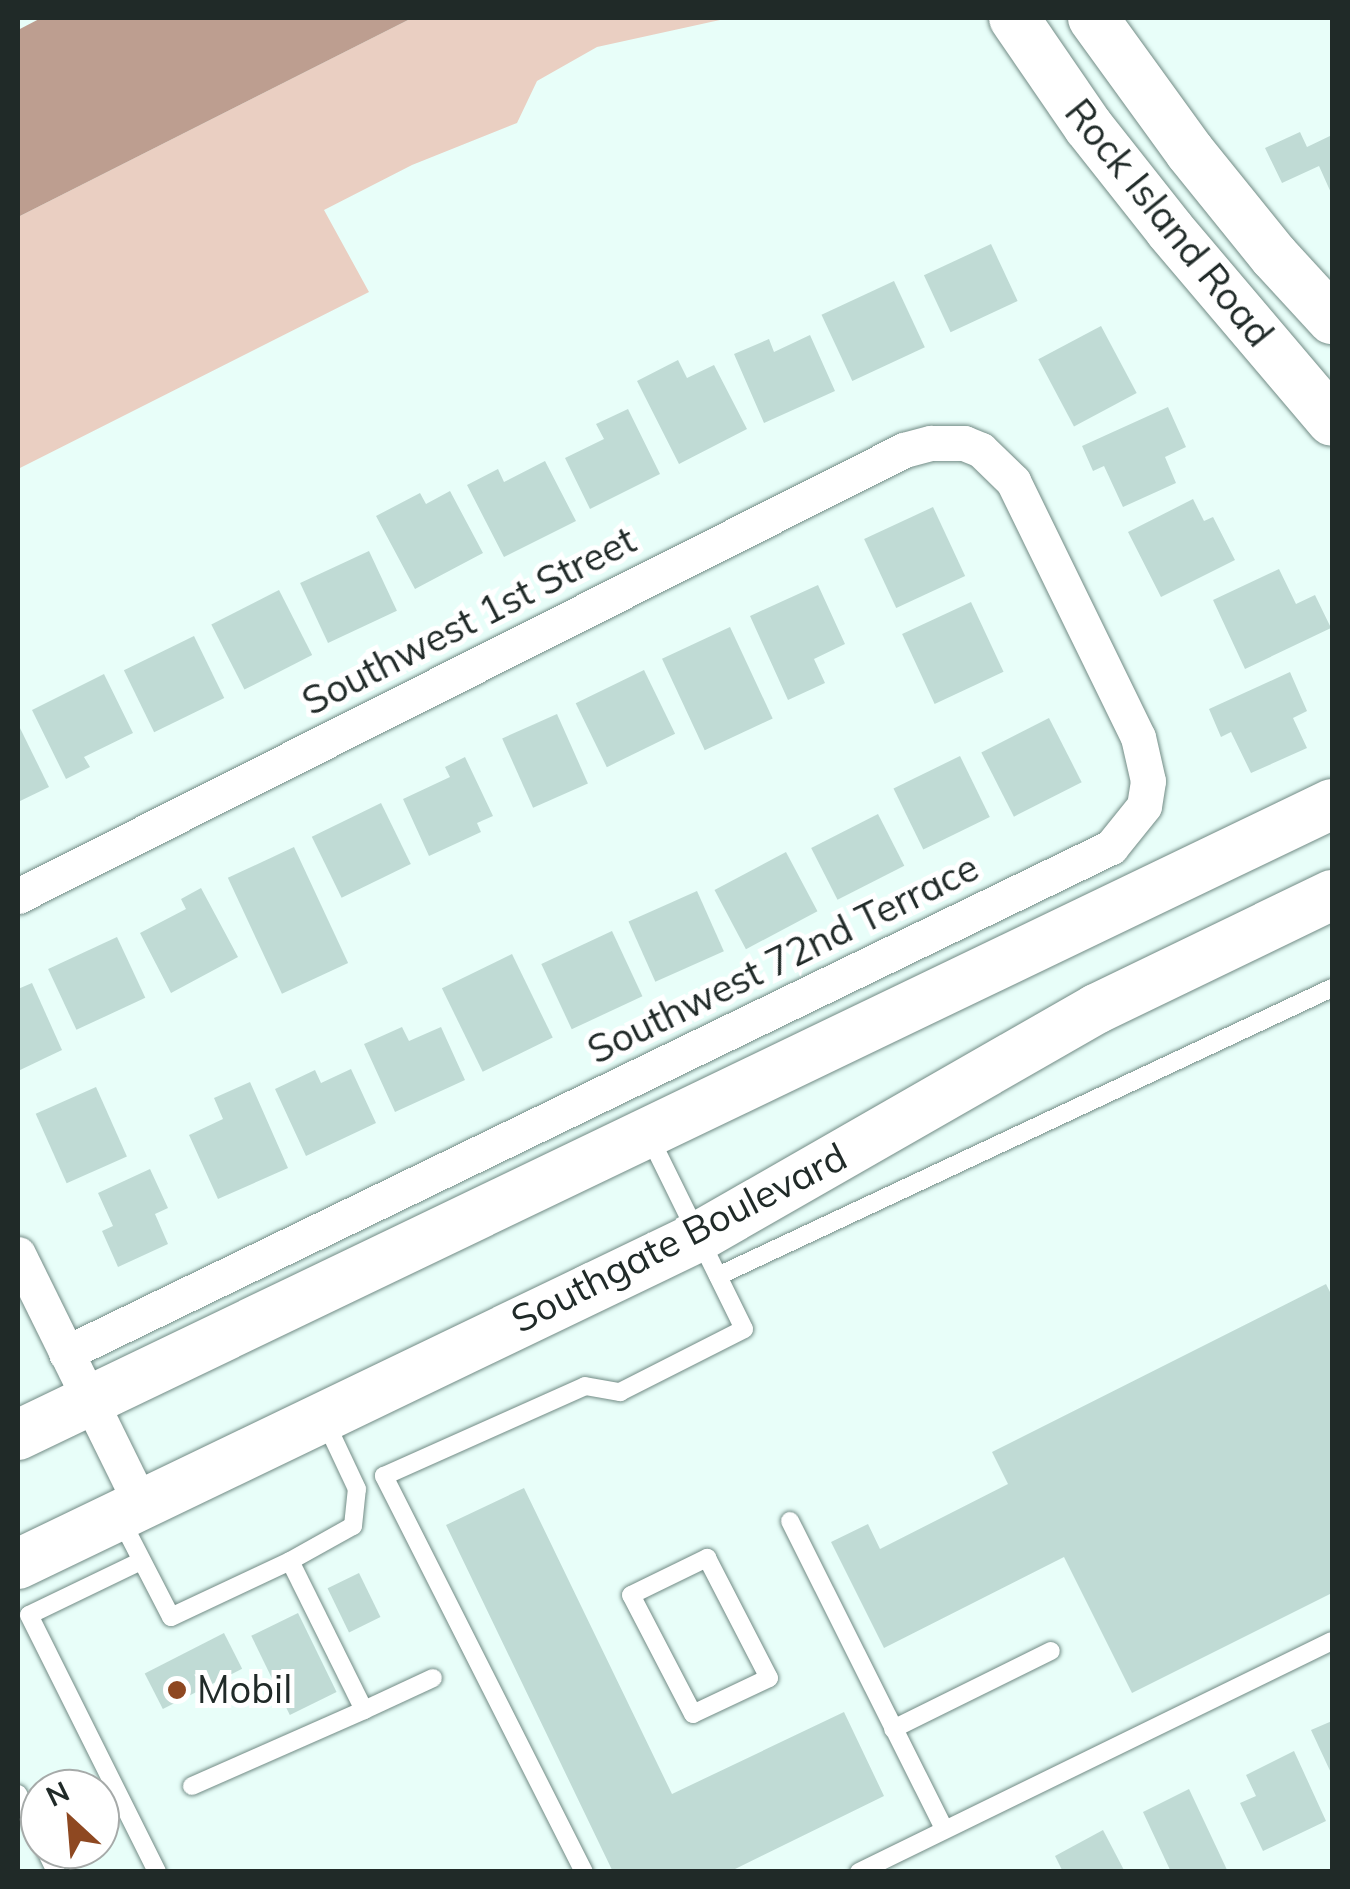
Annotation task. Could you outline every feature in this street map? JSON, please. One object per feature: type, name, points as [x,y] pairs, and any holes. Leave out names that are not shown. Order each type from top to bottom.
[{"type":"main road","name":"Rock Island Road","points":[[1014,18],[1088,126],[1158,215],[1332,422]]},
{"type":"main road","name":"Rock Island Road","points":[[1093,18],[1190,152],[1274,256],[1332,319]]},
{"type":"main road","points":[[18,1435],[646,1130],[1332,804]]},
{"type":"main road","name":"Southgate Boulevard","points":[[18,1564],[323,1416],[708,1256],[1096,1009],[1332,895]]},
{"type":"street","name":"Southwest 1st Street","points":[[18,896],[904,450],[931,442],[964,443]]},
{"type":"street","name":"Southwest 72nd Terrace","points":[[66,1352],[1112,847],[1132,827],[1144,806],[1148,781],[1138,737],[1014,482],[981,450],[964,443]]},
{"type":"street","points":[[18,1254],[89,1401],[130,1510]]},
{"type":"lane","points":[[708,1256],[1332,988]]},
{"type":"lane","points":[[356,1489],[585,1386],[620,1392],[744,1329],[646,1130]]},
{"type":"lane","points":[[130,1510],[141,1561],[171,1617],[290,1560],[352,1526],[356,1489],[323,1416]]},
{"type":"lane","points":[[384,1476],[584,1872]]},
{"type":"lane","points":[[790,1521],[944,1830]]},
{"type":"lane","points":[[707,1558],[768,1678],[693,1714],[631,1595],[707,1558]]},
{"type":"lane","points":[[290,1560],[364,1710]]},
{"type":"lane","points":[[141,1561],[24,1618],[158,1872]]},
{"type":"lane","points":[[859,1872],[1332,1641]]},
{"type":"lane","points":[[893,1729],[1051,1651]]},
{"type":"lane","points":[[192,1786],[433,1678]]},
{"type":"shaded area","points":[[41,18],[412,18],[18,217],[18,30]]},
{"type":"shaded area","points":[[412,18],[729,18],[597,47],[537,81],[517,123],[412,165],[324,210],[369,292],[18,469],[18,217]]},
{"type":"building","points":[[1300,132],[1307,147],[1332,135],[1332,195],[1319,166],[1282,183],[1265,148]]},
{"type":"building","points":[[991,244],[1018,301],[951,332],[924,275]]},
{"type":"building","points":[[894,281],[925,347],[852,381],[821,315]]},
{"type":"building","points":[[1101,326],[1137,393],[1074,426],[1038,359]]},
{"type":"building","points":[[810,335],[835,391],[764,423],[734,354],[769,339],[774,352]]},
{"type":"building","points":[[678,360],[687,378],[714,365],[747,429],[679,464],[637,381]]},
{"type":"building","points":[[1168,407],[1186,447],[1165,457],[1176,483],[1123,507],[1104,466],[1093,471],[1082,446]]},
{"type":"building","points":[[628,409],[660,474],[590,509],[565,458],[604,439],[596,424]]},
{"type":"building","points":[[545,461],[576,521],[504,557],[467,485],[498,469],[504,482]]},
{"type":"building","points":[[450,491],[483,553],[415,589],[376,516],[420,493],[426,504]]},
{"type":"building","points":[[1193,499],[1204,521],[1213,517],[1235,560],[1161,597],[1128,532]]},
{"type":"building","points":[[933,507],[965,576],[896,608],[864,539]]},
{"type":"building","points":[[369,551],[397,611],[328,643],[300,583]]},
{"type":"building","points":[[1279,569],[1296,604],[1315,595],[1331,628],[1245,669],[1213,600]]},
{"type":"building","points":[[818,585],[845,644],[814,659],[825,683],[788,700],[750,616]]},
{"type":"building","points":[[279,590],[312,655],[244,690],[211,625]]},
{"type":"building","points":[[971,602],[1004,672],[935,704],[902,634]]},
{"type":"building","points":[[730,627],[773,719],[705,750],[662,659]]},
{"type":"building","points":[[194,636],[224,698],[154,732],[124,670]]},
{"type":"building","points":[[644,670],[675,734],[607,767],[576,703]]},
{"type":"building","points":[[1290,672],[1307,711],[1293,718],[1307,748],[1251,773],[1231,732],[1221,737],[1209,709]]},
{"type":"building","points":[[104,674],[133,733],[84,757],[90,767],[66,779],[32,710]]},
{"type":"building","points":[[557,714],[588,783],[533,808],[502,738]]},
{"type":"building","points":[[1049,718],[1082,782],[1014,817],[981,753]]},
{"type":"building","points":[[18,724],[49,787],[18,802]]},
{"type":"building","points":[[960,756],[990,817],[923,850],[893,788]]},
{"type":"building","points":[[465,757],[493,816],[477,823],[481,832],[429,856],[403,799],[450,777],[445,767]]},
{"type":"building","points":[[381,803],[411,864],[342,898],[312,837]]},
{"type":"building","points":[[878,814],[904,866],[838,900],[811,848]]},
{"type":"building","points":[[294,847],[348,963],[282,994],[228,878]]},
{"type":"building","points":[[786,852],[817,911],[746,949],[714,890]]},
{"type":"building","points":[[201,888],[238,957],[171,993],[140,933],[186,909],[181,899]]},
{"type":"building","points":[[697,891],[724,951],[655,982],[628,922]]},
{"type":"building","points":[[612,931],[642,996],[572,1029],[541,964]]},
{"type":"building","points":[[117,937],[145,998],[76,1030],[48,969]]},
{"type":"building","points":[[512,954],[553,1038],[483,1072],[442,988]]},
{"type":"building","points":[[32,983],[62,1050],[18,1071],[18,989]]},
{"type":"building","points":[[402,1027],[409,1041],[441,1027],[465,1080],[395,1112],[364,1044]]},
{"type":"building","points":[[351,1069],[376,1123],[306,1156],[275,1089],[315,1070],[321,1083]]},
{"type":"building","points":[[250,1082],[288,1168],[218,1199],[189,1135],[223,1119],[214,1098]]},
{"type":"building","points":[[96,1087],[127,1156],[67,1183],[36,1114]]},
{"type":"building","points":[[150,1169],[168,1208],[155,1214],[168,1244],[118,1267],[102,1231],[113,1226],[98,1193]]},
{"type":"building","points":[[1326,1284],[1332,1296],[1332,1593],[1132,1693],[1064,1557],[884,1648],[831,1542],[868,1524],[880,1549],[1008,1484],[992,1452]]},
{"type":"building","points":[[524,1488],[672,1794],[844,1712],[884,1796],[729,1872],[613,1872],[446,1525]]},
{"type":"building","points":[[359,1573],[380,1617],[349,1632],[328,1588]]},
{"type":"building","points":[[298,1613],[337,1692],[290,1715],[251,1636]]},
{"type":"building","name":"Mobil","points":[[224,1633],[242,1669],[163,1709],[145,1673]]},
{"type":"building","points":[[1332,1721],[1332,1775],[1311,1730]]},
{"type":"building","points":[[1294,1751],[1326,1821],[1263,1851],[1240,1803],[1256,1796],[1246,1775]]},
{"type":"building","points":[[1189,1789],[1228,1872],[1171,1872],[1143,1812]]},
{"type":"building","points":[[1103,1830],[1125,1872],[1063,1872],[1055,1856]]},
{"type":"place","name":"Mobil","points":[[177,1690]]}]
